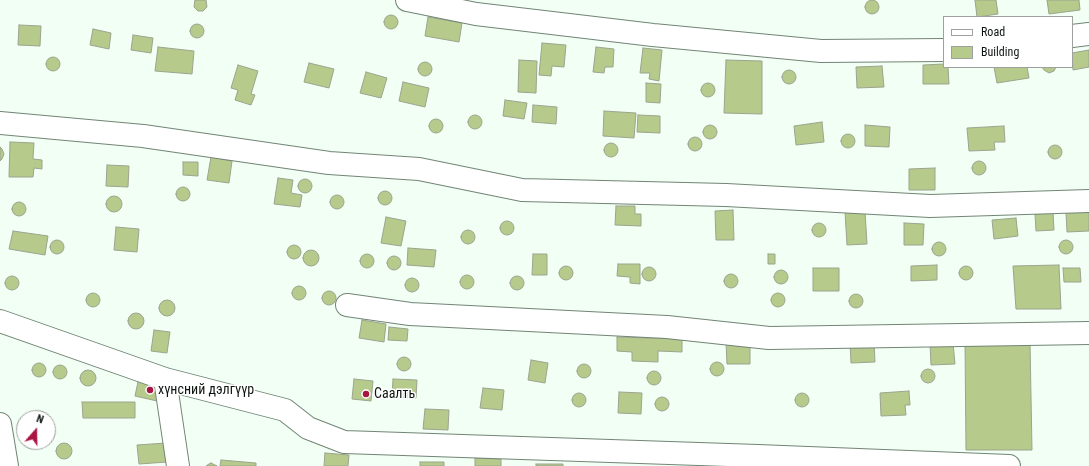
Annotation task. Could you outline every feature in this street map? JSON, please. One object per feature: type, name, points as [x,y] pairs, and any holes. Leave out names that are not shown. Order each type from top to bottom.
[{"type":"street","points":[[407,0],[476,14],[653,35],[813,50],[943,50]]},
{"type":"street","points":[[1073,36],[1089,34]]},
{"type":"street","points":[[0,123],[143,136],[330,163],[420,169],[522,190],[726,195],[930,206],[1089,201]]},
{"type":"street","points":[[346,305],[410,314],[667,327],[769,338],[1089,333]]},
{"type":"street","points":[[0,321],[165,379],[285,410],[308,428],[344,442],[1009,466]]},
{"type":"street","points":[[165,379],[178,466]]},
{"type":"street","points":[[0,424],[7,466]]},
{"type":"building","points":[[195,0],[206,0],[207,7],[203,11],[198,11],[194,7]]},
{"type":"building","points":[[869,0],[875,0],[879,4],[879,10],[875,14],[869,14],[865,10],[865,4]]},
{"type":"building","points":[[975,0],[996,0],[998,14],[977,16]]},
{"type":"building","points":[[1047,0],[1079,0],[1080,10],[1049,14]]},
{"type":"building","points":[[388,15],[394,15],[398,19],[398,25],[394,29],[388,29],[384,25],[384,19]]},
{"type":"building","points":[[428,17],[462,23],[459,42],[425,36]]},
{"type":"building","points":[[194,24],[200,24],[204,28],[204,34],[200,38],[194,38],[190,34],[190,28]]},
{"type":"building","points":[[19,25],[41,26],[40,46],[18,45]]},
{"type":"building","points":[[93,29],[111,33],[109,49],[90,45]]},
{"type":"building","points":[[133,35],[153,38],[151,53],[131,50]]},
{"type":"building","points":[[542,43],[566,45],[564,67],[552,66],[551,76],[539,75]]},
{"type":"building","points":[[158,47],[194,51],[192,74],[155,71]]},
{"type":"building","points":[[596,47],[614,49],[613,67],[605,67],[604,73],[593,72]]},
{"type":"building","points":[[643,48],[662,50],[659,81],[649,79],[650,73],[640,73]]},
{"type":"building","points":[[1089,50],[1089,67],[1073,70],[1073,53]]},
{"type":"building","points":[[50,57],[56,57],[60,61],[60,67],[56,71],[50,71],[46,67],[46,61]]},
{"type":"building","points":[[519,60],[537,61],[536,93],[518,92]]},
{"type":"building","points":[[726,60],[762,61],[762,114],[724,113]]},
{"type":"building","points":[[422,62],[428,62],[432,66],[432,72],[428,76],[422,76],[418,72],[418,66]]},
{"type":"building","points":[[309,63],[334,69],[329,88],[304,82]]},
{"type":"building","points":[[943,64],[943,68],[948,68],[949,84],[923,84],[923,65]]},
{"type":"building","points":[[238,65],[258,71],[251,94],[255,95],[251,105],[235,100],[238,90],[231,88]]},
{"type":"building","points":[[882,66],[884,87],[857,88],[856,67]]},
{"type":"building","points":[[994,68],[1027,68],[1029,78],[997,83]]},
{"type":"building","points":[[1043,68],[1056,68],[1054,71],[1049,73]]},
{"type":"building","points":[[786,70],[792,70],[796,74],[796,80],[792,84],[786,84],[782,80],[782,74]]},
{"type":"building","points":[[366,72],[387,78],[381,98],[360,93]]},
{"type":"building","points":[[403,82],[429,88],[425,107],[399,101]]},
{"type":"building","points":[[646,83],[661,84],[660,103],[646,102]]},
{"type":"building","points":[[705,83],[711,83],[715,87],[715,93],[711,97],[705,97],[701,93],[701,87]]},
{"type":"building","points":[[505,100],[527,103],[524,119],[503,116]]},
{"type":"building","points":[[533,105],[557,107],[556,124],[532,122]]},
{"type":"building","points":[[604,111],[636,113],[634,138],[603,136]]},
{"type":"building","points":[[472,115],[478,115],[482,119],[482,125],[478,129],[472,129],[468,125],[468,119]]},
{"type":"building","points":[[638,115],[660,116],[660,133],[637,132]]},
{"type":"building","points":[[433,119],[439,119],[443,123],[443,129],[439,133],[433,133],[429,129],[429,123]]},
{"type":"building","points":[[822,122],[824,142],[796,145],[794,126]]},
{"type":"building","points":[[707,125],[713,125],[717,129],[717,135],[713,139],[707,139],[703,135],[703,129]]},
{"type":"building","points":[[865,125],[890,127],[889,147],[865,146]]},
{"type":"building","points":[[1004,126],[1005,142],[994,142],[995,150],[969,151],[967,128]]},
{"type":"building","points":[[845,134],[851,134],[855,138],[855,144],[851,148],[845,148],[841,144],[841,138]]},
{"type":"building","points":[[692,137],[698,137],[702,141],[702,147],[698,151],[692,151],[688,147],[688,141]]},
{"type":"building","points":[[10,142],[34,143],[33,159],[42,160],[42,169],[34,168],[33,177],[9,177]]},
{"type":"building","points":[[608,143],[614,143],[618,147],[618,153],[614,157],[608,157],[604,153],[604,147]]},
{"type":"building","points":[[1052,145],[1058,145],[1062,149],[1062,155],[1058,159],[1052,159],[1048,155],[1048,149]]},
{"type":"building","points":[[0,147],[4,154],[0,161]]},
{"type":"building","points":[[211,157],[232,161],[229,183],[207,180]]},
{"type":"building","points":[[976,161],[982,161],[986,165],[986,171],[982,175],[976,175],[972,171],[972,165]]},
{"type":"building","points":[[183,162],[198,162],[198,176],[183,175]]},
{"type":"building","points":[[107,165],[129,166],[128,187],[106,186]]},
{"type":"building","points":[[935,168],[935,190],[909,190],[909,169]]},
{"type":"building","points":[[278,178],[293,180],[291,193],[302,195],[300,207],[274,204]]},
{"type":"building","points":[[302,179],[308,179],[312,183],[312,189],[308,193],[302,193],[298,189],[298,183]]},
{"type":"building","points":[[180,187],[186,187],[190,191],[190,197],[186,201],[180,201],[176,197],[176,191]]},
{"type":"building","points":[[382,191],[388,191],[392,195],[392,201],[388,205],[382,205],[378,201],[378,195]]},
{"type":"building","points":[[334,195],[340,195],[344,199],[344,205],[340,209],[334,209],[330,205],[330,199]]},
{"type":"building","points":[[111,196],[117,196],[122,201],[120,210],[117,212],[111,212],[106,207],[106,201]]},
{"type":"building","points":[[19,202],[24,204],[26,209],[24,214],[19,216],[14,214],[12,209],[14,204]]},
{"type":"building","points":[[616,206],[635,206],[635,214],[641,214],[641,226],[615,225]]},
{"type":"building","points":[[733,210],[734,240],[716,240],[715,211]]},
{"type":"building","points":[[865,211],[867,244],[847,245],[845,212]]},
{"type":"building","points":[[1089,211],[1089,231],[1067,232],[1066,212]]},
{"type":"building","points":[[1053,212],[1054,230],[1036,231],[1035,214]]},
{"type":"building","points":[[386,217],[406,221],[401,246],[381,243]]},
{"type":"building","points":[[1016,218],[1018,236],[994,239],[992,220]]},
{"type":"building","points":[[504,221],[510,221],[514,225],[514,231],[510,235],[504,235],[500,231],[500,225]]},
{"type":"building","points":[[816,223],[822,223],[826,227],[826,233],[822,237],[816,237],[812,233],[812,227]]},
{"type":"building","points":[[904,223],[924,224],[923,245],[904,245]]},
{"type":"building","points":[[116,227],[139,229],[137,252],[114,250]]},
{"type":"building","points":[[465,230],[471,230],[475,234],[475,240],[471,244],[465,244],[461,240],[461,234]]},
{"type":"building","points":[[13,231],[48,236],[45,255],[9,249]]},
{"type":"building","points":[[54,240],[60,240],[64,244],[64,250],[60,254],[54,254],[50,250],[50,244]]},
{"type":"building","points":[[1063,240],[1069,240],[1073,244],[1073,250],[1069,254],[1063,254],[1059,250],[1059,244]]},
{"type":"building","points":[[936,242],[942,242],[946,246],[946,252],[942,256],[936,256],[932,252],[932,246]]},
{"type":"building","points":[[291,245],[297,245],[301,249],[301,255],[297,259],[291,259],[287,255],[287,249]]},
{"type":"building","points":[[408,248],[436,250],[434,267],[407,265]]},
{"type":"building","points":[[308,250],[314,250],[319,255],[317,264],[314,266],[308,266],[303,261],[303,255]]},
{"type":"building","points":[[364,254],[370,254],[374,258],[374,264],[370,268],[364,268],[360,264],[360,258]]},
{"type":"building","points":[[533,254],[547,254],[547,275],[532,275]]},
{"type":"building","points":[[768,254],[775,254],[775,264],[768,264]]},
{"type":"building","points":[[391,256],[397,256],[401,260],[401,266],[397,270],[391,270],[387,266],[387,260]]},
{"type":"building","points":[[618,264],[640,264],[640,284],[630,283],[630,277],[617,276]]},
{"type":"building","points":[[937,265],[937,280],[911,281],[911,266]]},
{"type":"building","points":[[1059,265],[1061,309],[1016,309],[1013,266]]},
{"type":"building","points":[[563,266],[569,266],[573,270],[573,276],[569,280],[563,280],[559,276],[559,270]]},
{"type":"building","points":[[963,266],[969,266],[973,270],[973,276],[969,280],[963,280],[959,276],[959,270]]},
{"type":"building","points":[[646,267],[652,267],[656,271],[656,277],[652,281],[646,281],[642,277],[642,271]]},
{"type":"building","points":[[813,268],[839,268],[839,291],[813,291]]},
{"type":"building","points":[[1063,268],[1080,268],[1081,282],[1064,282]]},
{"type":"building","points":[[778,270],[784,270],[788,274],[788,280],[784,284],[778,284],[774,280],[774,274]]},
{"type":"building","points":[[728,274],[734,274],[738,278],[738,284],[734,288],[728,288],[724,284],[724,278]]},
{"type":"building","points":[[464,275],[470,275],[474,279],[474,285],[470,289],[464,289],[460,285],[460,279]]},
{"type":"building","points":[[9,276],[15,276],[19,280],[19,286],[15,290],[9,290],[5,286],[5,280]]},
{"type":"building","points":[[514,276],[520,276],[524,280],[524,286],[520,290],[514,290],[510,286],[510,280]]},
{"type":"building","points":[[409,278],[415,278],[419,282],[419,288],[415,292],[409,292],[405,288],[405,282]]},
{"type":"building","points":[[296,286],[302,286],[306,290],[306,296],[302,300],[296,300],[292,296],[292,290]]},
{"type":"building","points":[[326,291],[332,291],[336,295],[336,301],[332,305],[326,305],[322,301],[322,295]]},
{"type":"building","points":[[90,293],[96,293],[100,297],[100,303],[96,307],[90,307],[86,303],[86,297]]},
{"type":"building","points":[[775,293],[781,293],[785,297],[785,303],[781,307],[775,307],[771,303],[771,297]]},
{"type":"building","points":[[853,294],[859,294],[863,298],[863,304],[859,308],[853,308],[849,304],[849,298]]},
{"type":"building","points":[[164,300],[170,300],[175,305],[173,314],[170,316],[164,316],[159,311],[159,305]]},
{"type":"building","points":[[133,313],[139,313],[144,318],[142,327],[139,329],[133,329],[128,324],[128,318]]},
{"type":"building","points":[[362,320],[386,324],[384,342],[359,338]]},
{"type":"building","points":[[389,327],[408,329],[407,341],[388,340]]},
{"type":"building","points":[[154,330],[170,332],[167,353],[151,351]]},
{"type":"building","points":[[617,337],[682,339],[682,352],[658,351],[658,362],[632,361],[632,352],[617,351]]},
{"type":"building","points":[[874,341],[875,362],[851,363],[850,342]]},
{"type":"building","points":[[726,342],[750,343],[750,364],[727,364]]},
{"type":"building","points":[[965,342],[1030,343],[1032,450],[966,450]]},
{"type":"building","points":[[953,343],[955,364],[931,365],[930,344]]},
{"type":"building","points":[[401,357],[407,357],[411,361],[411,367],[407,371],[401,371],[397,367],[397,361]]},
{"type":"building","points":[[531,360],[548,363],[545,383],[528,380]]},
{"type":"building","points":[[717,362],[722,364],[724,369],[722,374],[717,376],[712,374],[710,369],[712,364]]},
{"type":"building","points":[[36,363],[42,363],[46,367],[46,373],[42,377],[36,377],[32,373],[32,367]]},
{"type":"building","points":[[581,364],[587,364],[591,368],[591,374],[587,378],[581,378],[577,374],[577,368]]},
{"type":"building","points":[[57,365],[63,365],[67,369],[67,375],[63,379],[57,379],[53,375],[53,369]]},
{"type":"building","points":[[925,369],[931,369],[935,373],[935,379],[931,383],[925,383],[921,379],[921,373]]},
{"type":"building","points":[[85,370],[91,370],[96,375],[94,384],[91,386],[85,386],[80,381],[80,375]]},
{"type":"building","points":[[651,371],[657,371],[661,375],[661,381],[657,385],[651,385],[647,381],[647,375]]},
{"type":"building","points":[[139,377],[162,383],[157,401],[135,396]]},
{"type":"building","points":[[354,379],[373,381],[371,401],[352,399]]},
{"type":"building","points":[[393,379],[417,380],[416,398],[392,397]]},
{"type":"building","points":[[483,388],[504,390],[502,410],[480,408]]},
{"type":"building","points":[[909,391],[910,405],[905,405],[906,415],[881,416],[880,393]]},
{"type":"building","points":[[619,392],[642,393],[641,414],[618,413]]},
{"type":"building","points":[[576,393],[582,393],[586,397],[586,403],[582,407],[576,407],[572,403],[572,397]]},
{"type":"building","points":[[799,393],[805,393],[809,397],[809,403],[805,407],[799,407],[795,403],[795,397]]},
{"type":"building","points":[[659,397],[665,397],[669,401],[669,407],[665,411],[659,411],[655,407],[655,401]]},
{"type":"building","points":[[82,402],[135,402],[135,418],[83,418]]},
{"type":"building","points":[[425,409],[449,410],[448,430],[423,429]]},
{"type":"building","points":[[61,443],[67,443],[72,448],[72,454],[67,459],[61,459],[56,454],[56,448]]},
{"type":"building","points":[[166,443],[167,462],[139,464],[137,445]]},
{"type":"building","points":[[325,453],[349,455],[348,466],[324,466]]},
{"type":"building","points":[[475,458],[501,459],[501,466],[475,466]]},
{"type":"building","points":[[221,460],[256,463],[256,466],[220,466]]},
{"type":"building","points":[[420,462],[444,462],[444,466],[420,466]]},
{"type":"building","points":[[211,463],[217,466],[206,466]]},
{"type":"building","points":[[536,464],[563,464],[563,466],[536,466]]},
{"type":"place","name":"хүнсний дэлгүүр","points":[[150,390]]},
{"type":"place","name":"Саалть","points":[[366,394]]}]
